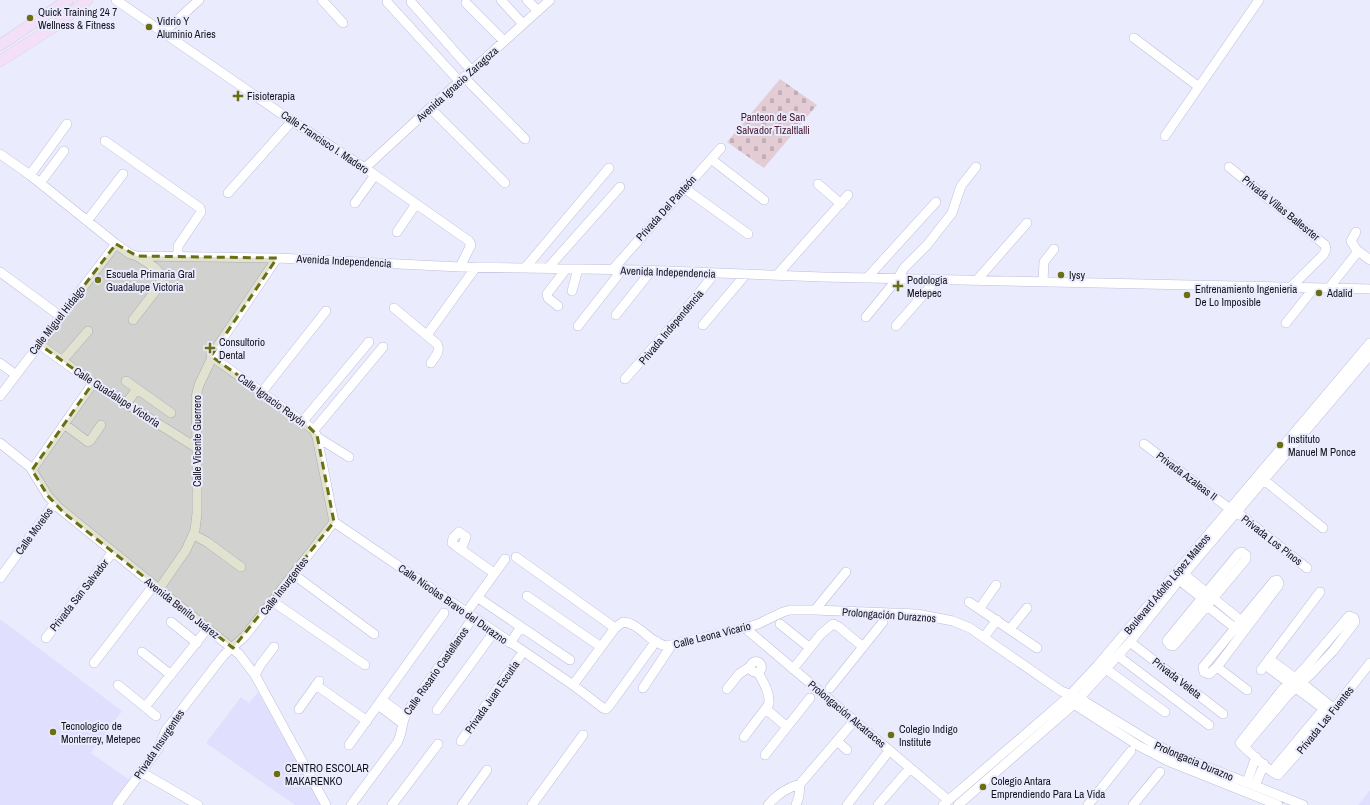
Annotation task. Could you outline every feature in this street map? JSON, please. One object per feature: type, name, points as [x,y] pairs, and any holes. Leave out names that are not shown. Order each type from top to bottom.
[{"type":"main road","points":[[0,45],[68,0]]},
{"type":"main road","points":[[0,61],[58,24],[87,0]]},
{"type":"street","name":"Calle Francisco I. Madero","points":[[116,0],[292,121],[365,168],[470,242],[471,245],[460,267]]},
{"type":"street","points":[[163,33],[199,0]]},
{"type":"street","points":[[322,0],[343,23]]},
{"type":"street","points":[[501,0],[523,24]]},
{"type":"street","points":[[527,0],[538,11]]},
{"type":"street","name":"Avenida Ignacio Zaragoza","points":[[365,168],[550,0]]},
{"type":"street","points":[[1165,136],[1259,0]]},
{"type":"street","points":[[387,2],[465,76]]},
{"type":"street","points":[[411,2],[465,76],[485,100],[505,117],[525,139]]},
{"type":"street","points":[[466,3],[504,41]]},
{"type":"street","points":[[1134,38],[1199,87]]},
{"type":"street","points":[[430,108],[505,183]]},
{"type":"street","points":[[228,193],[292,121]]},
{"type":"street","points":[[30,175],[66,124]]},
{"type":"street","points":[[105,141],[200,208],[201,212],[178,246],[178,256]]},
{"type":"street","name":"Privada Del Panteón","points":[[612,270],[721,148]]},
{"type":"street","points":[[40,183],[64,151]]},
{"type":"street","name":"Avenida Independencia","points":[[0,154],[30,175],[116,244],[130,254],[137,256],[277,258],[460,267],[548,268],[867,278],[1370,289]]},
{"type":"street","points":[[711,159],[764,200]]},
{"type":"street","points":[[866,316],[898,278],[904,268],[927,245],[952,213],[961,186],[976,167]]},
{"type":"street","name":"Privada Villas Ballesrter","points":[[1229,167],[1325,245],[1326,249],[1324,254],[1291,287]]},
{"type":"street","points":[[525,268],[610,168]]},
{"type":"street","points":[[87,221],[123,174]]},
{"type":"street","points":[[355,203],[375,175]]},
{"type":"street","points":[[818,184],[841,204]]},
{"type":"street","points":[[548,268],[620,188]]},
{"type":"street","points":[[684,188],[748,234]]},
{"type":"street","points":[[777,275],[848,195]]},
{"type":"street","points":[[867,278],[936,202]]},
{"type":"street","points":[[397,232],[416,204]]},
{"type":"street","points":[[977,280],[1027,223]]},
{"type":"street","points":[[1356,232],[1351,241],[1357,250],[1370,260]]},
{"type":"street","name":"Calle Miguel Hidalgo","points":[[0,396],[116,244]]},
{"type":"street","points":[[1043,281],[1044,262],[1054,249]]},
{"type":"street","points":[[1329,288],[1355,255],[1357,250]]},
{"type":"street","points":[[133,320],[160,285],[162,275],[154,267],[137,256]]},
{"type":"street","name":"Calle Vicente Guerrero","points":[[94,664],[186,550],[194,535],[197,513],[196,392],[211,356],[233,321],[277,258]]},
{"type":"street","points":[[427,335],[476,267]]},
{"type":"street","points":[[558,306],[548,298],[547,294],[566,269]]},
{"type":"street","points":[[572,291],[578,269]]},
{"type":"street","points":[[578,326],[622,270]]},
{"type":"street","points":[[616,315],[651,271]]},
{"type":"street","points":[[0,272],[60,316]]},
{"type":"street","name":"Privada Independencia","points":[[625,379],[679,318],[715,273]]},
{"type":"street","points":[[702,325],[746,274]]},
{"type":"street","points":[[896,326],[937,279]]},
{"type":"street","points":[[1286,323],[1314,288]]},
{"type":"street","points":[[394,308],[437,344],[439,348],[438,354],[431,363]]},
{"type":"street","points":[[262,392],[326,311]]},
{"type":"street","points":[[62,361],[88,331]]},
{"type":"street","points":[[303,421],[369,342]]},
{"type":"street","name":"Calle Guadalupe Victoria","points":[[39,344],[93,383],[197,448]]},
{"type":"street","name":"Boulevard Adolfo López Mateos","points":[[946,803],[1098,665],[1181,574],[1370,344]]},
{"type":"street","points":[[334,522],[316,433],[383,347]]},
{"type":"street","name":"Boulevard Adolfo López Mateos","points":[[1234,511],[1264,480],[1370,355]]},
{"type":"street","name":"Calle Ignacio Rayón","points":[[211,356],[303,421],[316,433],[349,457]]},
{"type":"street","points":[[0,363],[16,375]]},
{"type":"street","points":[[126,381],[171,413]]},
{"type":"street","points":[[32,470],[93,383]]},
{"type":"street","points":[[126,404],[137,389]]},
{"type":"street","points":[[64,424],[88,442],[101,425]]},
{"type":"street","name":"Avenida Benito Juárez","points":[[0,443],[32,470],[54,504],[112,553],[233,648],[244,660],[255,675],[326,805]]},
{"type":"street","name":"Privada Azaleas II","points":[[1144,444],[1234,511]]},
{"type":"street","points":[[1264,480],[1323,528]]},
{"type":"street","name":"Calle Morelos","points":[[0,578],[54,504]]},
{"type":"street","name":"Privada Los Pinos","points":[[1234,511],[1307,568]]},
{"type":"street","name":"Calle Insurgentes","points":[[233,648],[245,636],[334,522]]},
{"type":"street","name":"Calle Nicolas Bravo del Durazno","points":[[334,522],[606,709],[656,641]]},
{"type":"street","points":[[194,535],[207,542],[241,567]]},
{"type":"street","points":[[461,550],[494,573]]},
{"type":"street","name":"Privada San Salvador","points":[[46,638],[112,553]]},
{"type":"street","points":[[1207,599],[1168,639],[1168,644],[1173,646],[1175,644],[1207,599],[1239,553],[1245,553],[1246,559],[1207,599]]},
{"type":"street","points":[[516,557],[615,628],[573,685]]},
{"type":"street","name":"Calle Rosario Castellanos","points":[[351,805],[397,743],[402,732],[403,719],[470,615],[477,597],[505,559]]},
{"type":"street","points":[[815,610],[846,572]]},
{"type":"street","points":[[293,574],[374,634]]},
{"type":"street","points":[[1181,574],[1207,599],[1242,627]]},
{"type":"street","name":"Boulevard Adolfo López Mateos","points":[[958,805],[1077,701],[1130,642],[1181,574]]},
{"type":"street","points":[[980,608],[996,586]]},
{"type":"street","points":[[1320,592],[1265,665],[1296,683],[1329,709]]},
{"type":"street","points":[[527,596],[601,647]]},
{"type":"street","points":[[477,597],[570,660]]},
{"type":"street","points":[[272,601],[365,665]]},
{"type":"street","points":[[969,602],[1037,648]]},
{"type":"street","points":[[1010,629],[1027,608]]},
{"type":"street","name":"Calle Leona Vicario","points":[[615,628],[623,622],[630,623],[664,646],[671,646],[745,628],[790,610],[815,610]]},
{"type":"street","name":"Prolongación Duraznos","points":[[815,610],[917,614],[934,616],[953,621],[970,628],[984,637],[1066,694]]},
{"type":"street","points":[[350,745],[444,613]]},
{"type":"street","points":[[984,637],[997,620]]},
{"type":"street","points":[[171,622],[197,642]]},
{"type":"street","points":[[830,688],[884,622]]},
{"type":"street","points":[[780,624],[810,648]]},
{"type":"street","points":[[793,669],[826,629],[833,624],[839,627],[863,647]]},
{"type":"street","points":[[510,643],[521,627]]},
{"type":"street","points":[[1242,627],[1217,667],[1209,674],[1204,672],[1203,668],[1242,627]]},
{"type":"street","points":[[145,707],[208,628]]},
{"type":"street","name":"Prolongación Alcatraces","points":[[745,628],[910,768],[946,803]]},
{"type":"street","points":[[437,710],[494,632]]},
{"type":"street","name":"Privada Veleta","points":[[1130,642],[1223,714]]},
{"type":"street","points":[[642,688],[671,646]]},
{"type":"street","points":[[255,675],[261,664],[274,647]]},
{"type":"street","name":"Privada Insurgentes","points":[[117,805],[158,749],[166,730],[216,665],[233,648]]},
{"type":"street","points":[[1251,784],[1264,764],[1242,745],[1282,690],[1296,683],[1329,648]]},
{"type":"street","points":[[727,689],[739,674],[756,667],[770,650]]},
{"type":"street","points":[[142,652],[171,675]]},
{"type":"street","name":"Privada Juan Escutia","points":[[461,741],[523,652]]},
{"type":"street","points":[[1118,656],[1209,726]]},
{"type":"street","name":"Privada Las Fuentes","points":[[1264,764],[1275,773],[1370,663]]},
{"type":"street","points":[[744,737],[769,704],[767,690],[756,667]]},
{"type":"street","points":[[1217,667],[1247,690]]},
{"type":"street","points":[[1106,669],[1166,712]]},
{"type":"street","points":[[299,710],[318,683],[367,721]]},
{"type":"street","points":[[118,685],[156,716]]},
{"type":"street","name":"Prolongacia Durazno","points":[[1066,694],[1140,746],[1251,784],[1303,805]]},
{"type":"street","points":[[764,755],[810,698]]},
{"type":"street","points":[[380,702],[403,719]]},
{"type":"street","points":[[766,709],[787,727]]},
{"type":"street","points":[[768,805],[783,791],[800,784],[854,721]]},
{"type":"street","points":[[534,804],[583,735]]},
{"type":"street","points":[[837,741],[847,750]]},
{"type":"street","points":[[392,805],[438,744]]},
{"type":"street","points":[[847,805],[889,751]]},
{"type":"street","points":[[1088,805],[1131,751]]},
{"type":"street","name":"Prolongacia Durazno","points":[[1170,757],[1278,805]]},
{"type":"street","points":[[1251,784],[1256,757]]},
{"type":"street","points":[[878,805],[910,768]]},
{"type":"street","points":[[462,805],[487,770]]},
{"type":"street","points":[[141,772],[198,805]]},
{"type":"street","points":[[1133,805],[1160,772]]},
{"type":"street","points":[[796,805],[799,796],[800,784]]},
{"type":"highlighted area","points":[[116,244],[137,256],[277,258],[211,356],[303,421],[317,435],[334,522],[233,648],[64,513],[48,496],[32,470],[93,383],[39,344]]},
{"type":"shaded area","name":"Tecnologico de Monterrey, Metepec","points":[[0,619],[122,711],[91,753],[131,781],[114,805],[0,805]]},
{"type":"shaded area","name":"CENTRO ESCOLAR MAKARENKO","points":[[258,692],[321,805],[295,805],[206,743],[241,697],[249,703]]},
{"type":"shaded area","points":[[1370,790],[1370,805],[1358,805]]},
{"type":"green space","name":"Panteon de San Salvador Tizaltlalli","points":[[780,79],[817,105],[764,168],[727,142]]},
{"type":"place","name":"Quick Training 24 7 Wellness & Fitness","points":[[30,18]]},
{"type":"place","name":"Vidrio Y Aluminio Aries","points":[[149,27]]},
{"type":"place","name":"Fisioterapia","points":[[238,96]]},
{"type":"place","name":"Iysy","points":[[1061,275]]},
{"type":"place","name":"Escuela Primaria Gral Guadalupe Victoria","points":[[98,280]]},
{"type":"place","name":"Podologia Metepec","points":[[898,286]]},
{"type":"place","name":"Adalid","points":[[1319,293]]},
{"type":"place","name":"Entrenamiento Ingenieria De Lo Imposible","points":[[1187,295]]},
{"type":"place","name":"Consultorio Dental","points":[[210,348]]},
{"type":"place","name":"Instituto Manuel M Ponce","points":[[1280,445]]},
{"type":"place","name":"Tecnologico de Monterrey, Metepec","points":[[53,732]]},
{"type":"place","name":"Colegio Indigo Institute","points":[[891,735]]},
{"type":"place","name":"CENTRO ESCOLAR MAKARENKO","points":[[277,774]]},
{"type":"place","name":"Colegio Antara Emprendiendo Para La Vida","points":[[983,787]]}]
